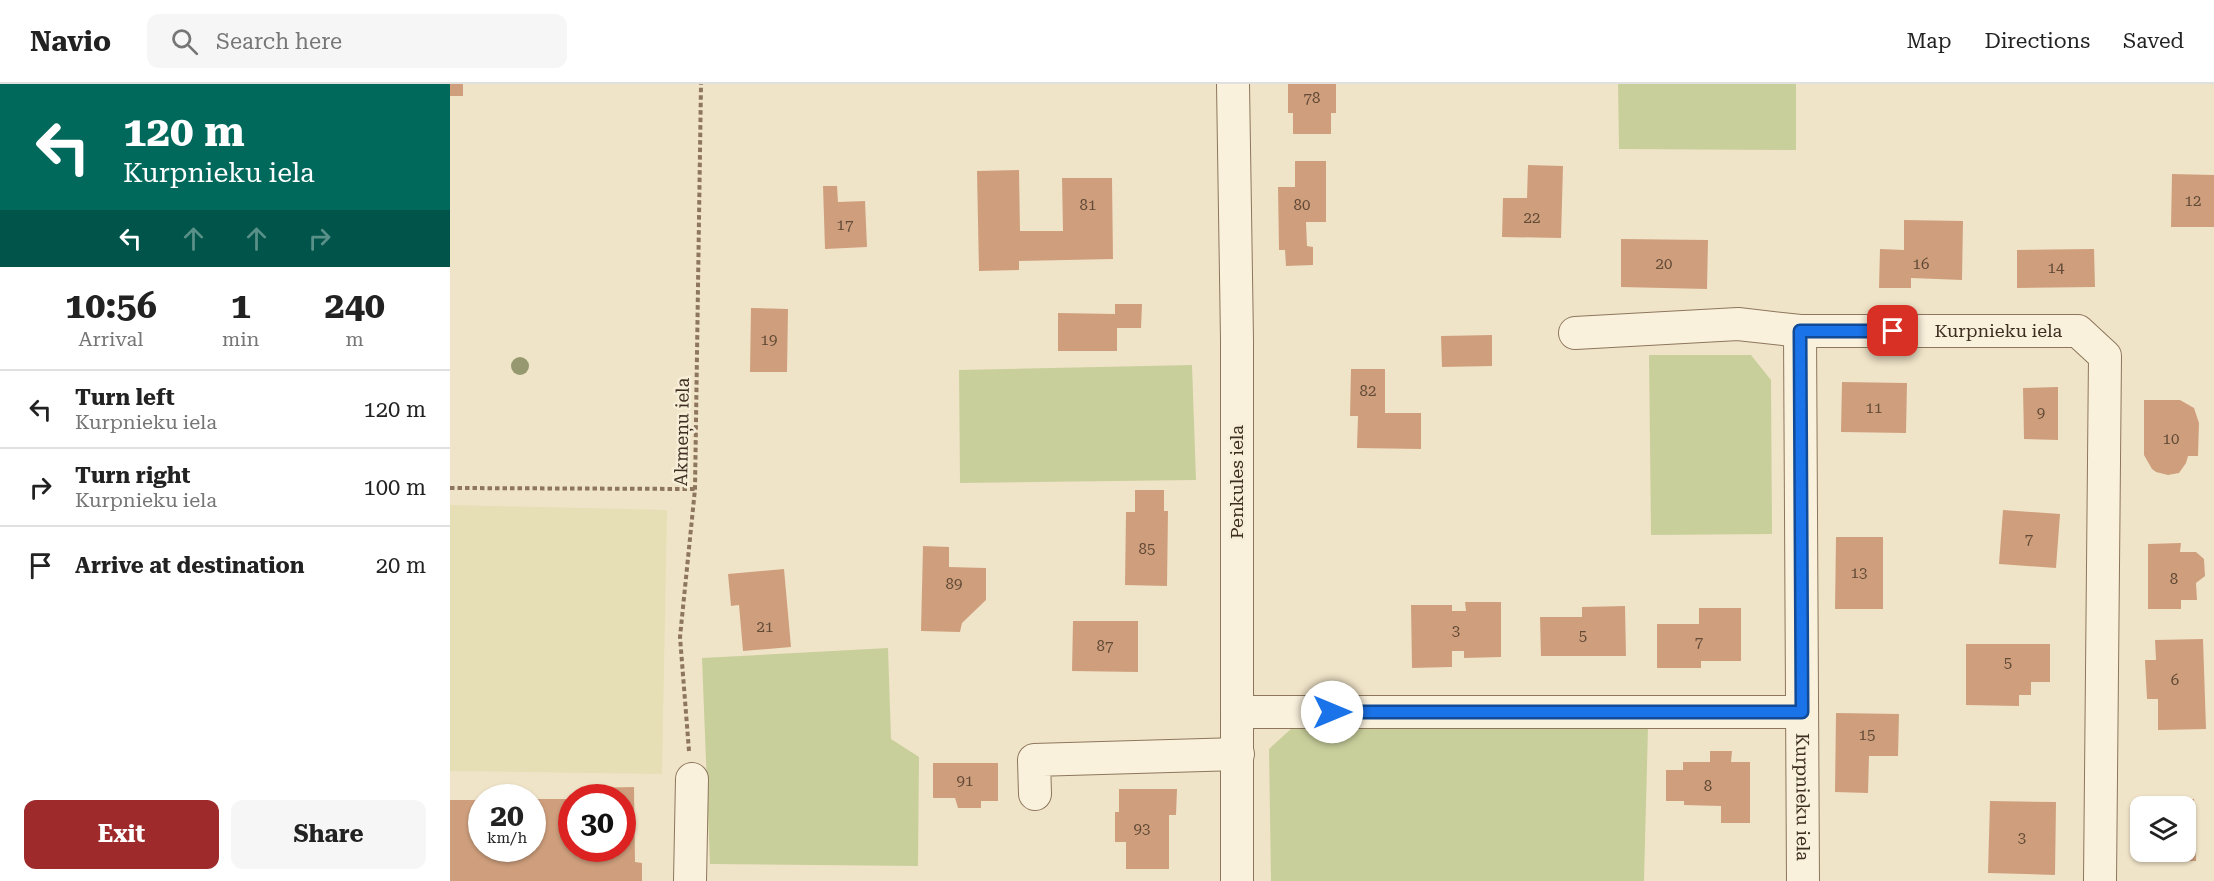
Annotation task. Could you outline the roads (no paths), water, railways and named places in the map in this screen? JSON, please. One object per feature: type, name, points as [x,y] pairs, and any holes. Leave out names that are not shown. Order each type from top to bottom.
[{"type":"street","name":"Penkules iela","points":[[1233,84],[1238,340],[1238,881]]},
{"type":"street","points":[[1575,333],[1738,324],[1800,331]]},
{"type":"street","name":"Kurpnieku iela","points":[[1803,881],[1800,331],[2078,331],[2105,356],[2100,881]]},
{"type":"street","points":[[1237,712],[1802,712]]},
{"type":"street","points":[[1035,794],[1030,748],[1238,754]]},
{"type":"street","points":[[690,881],[692,779]]}]
